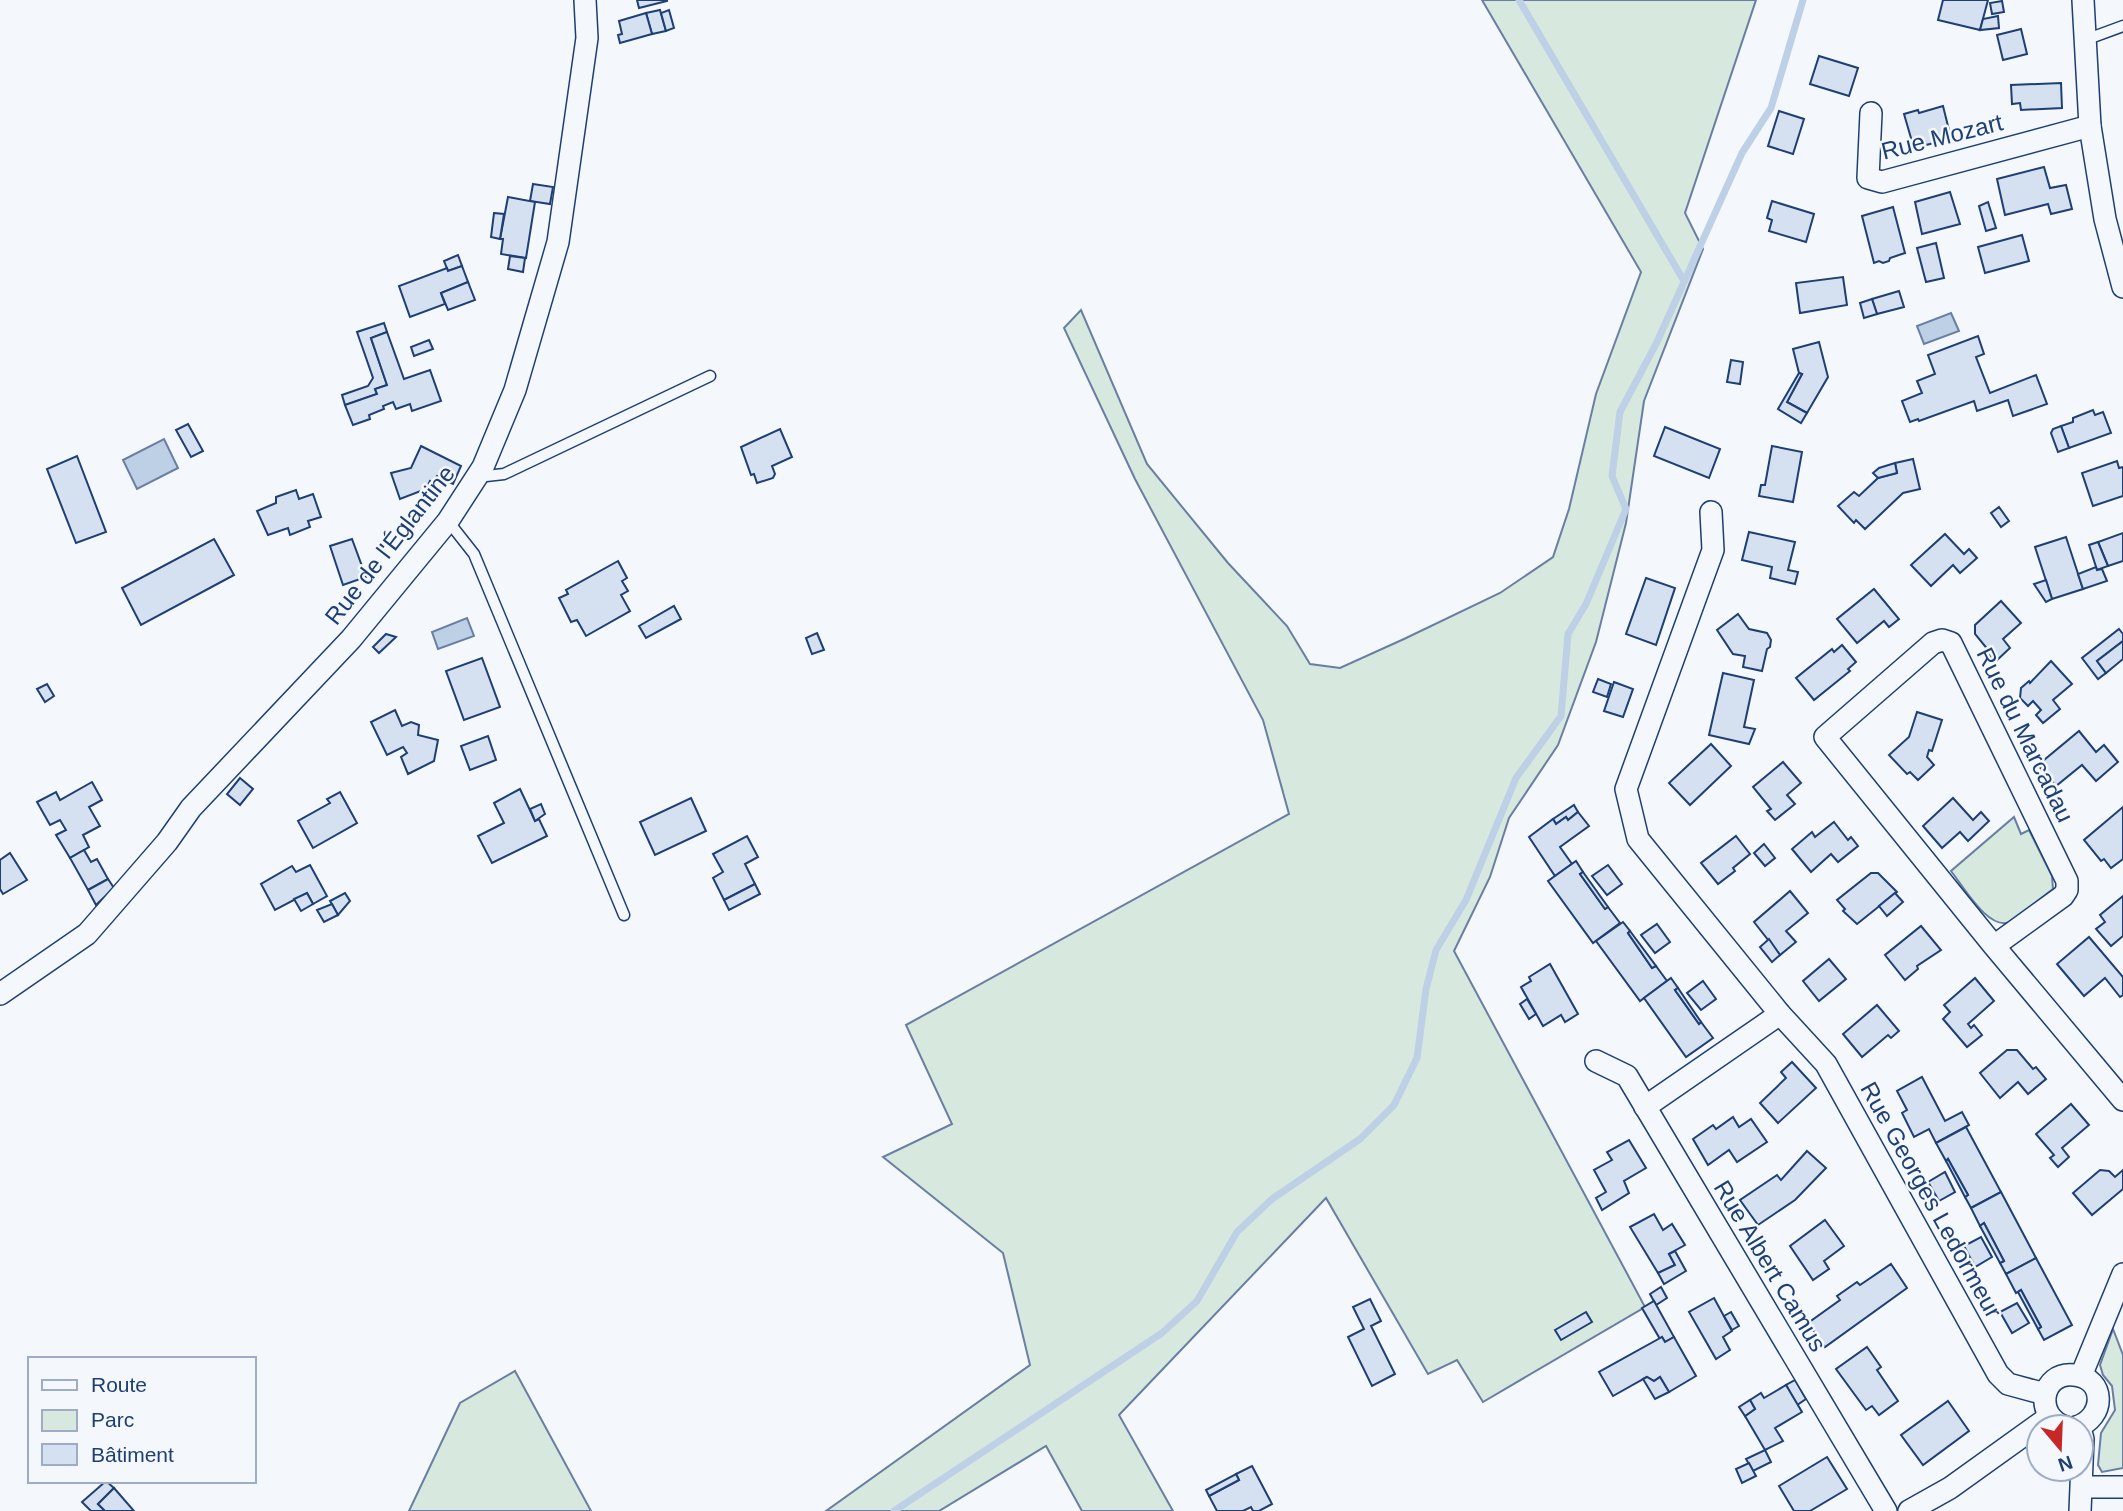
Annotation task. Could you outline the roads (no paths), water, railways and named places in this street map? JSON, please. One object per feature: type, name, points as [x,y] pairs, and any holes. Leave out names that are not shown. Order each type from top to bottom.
[{"type":"street","name":"Rue de l'Églantine","points":[[0,994],[87,934],[167,842],[191,808],[351,639],[448,521],[483,467],[515,390],[558,242],[587,38],[585,0]]},
{"type":"street","points":[[2083,0],[2090,126],[2105,219],[2123,287]]},
{"type":"street","name":"Rue Mozart","points":[[1871,113],[1868,178],[1882,181],[2090,126]]},
{"type":"street","name":"Rue Georges Ledormeur","points":[[1711,512],[1713,550],[1626,789],[1638,839],[1780,1014],[1826,1064],[1998,1374],[2008,1384],[2045,1394]]},
{"type":"street","name":"Rue du Marcadau","points":[[1994,946],[2063,896],[2067,890],[2067,881],[1951,643],[1942,640],[1933,643],[1825,737],[1994,946],[2123,1100]]},
{"type":"street","points":[[1645,1107],[1780,1014]]},
{"type":"street","name":"Rue Albert Camus","points":[[1597,1061],[1627,1076],[1886,1511]]},
{"type":"street","points":[[2081,1376],[2123,1274]]},
{"type":"street","points":[[2049,1413],[2046,1410],[2045,1394],[2049,1386],[2063,1375],[2081,1376],[2094,1387],[2099,1402],[2095,1413]]},
{"type":"street","points":[[1909,1511],[2025,1442]]},
{"type":"street","points":[[2080,1511],[2083,1483]]},
{"type":"street","points":[[2083,1488],[2123,1487]]},
{"type":"lane","points":[[2085,40],[2123,26]]},
{"type":"lane","points":[[477,477],[504,474],[710,376]]},
{"type":"lane","points":[[448,521],[474,554],[624,915]]},
{"type":"water","points":[[1951,313],[1959,331],[1924,344],[1917,326]]},
{"type":"water","points":[[164,439],[178,468],[137,489],[123,460]]},
{"type":"water","points":[[467,618],[474,636],[438,649],[432,632]]},
{"type":"waterway","points":[[1519,0],[1684,281]]},
{"type":"waterway","points":[[894,1511],[1162,1333],[1197,1301],[1237,1232],[1272,1199],[1360,1139],[1394,1105],[1417,1058],[1426,989],[1436,950],[1466,900],[1516,778],[1561,716],[1568,634],[1586,604],[1626,509],[1612,476],[1620,412],[1657,342],[1742,153],[1771,108],[1803,0]]}]
